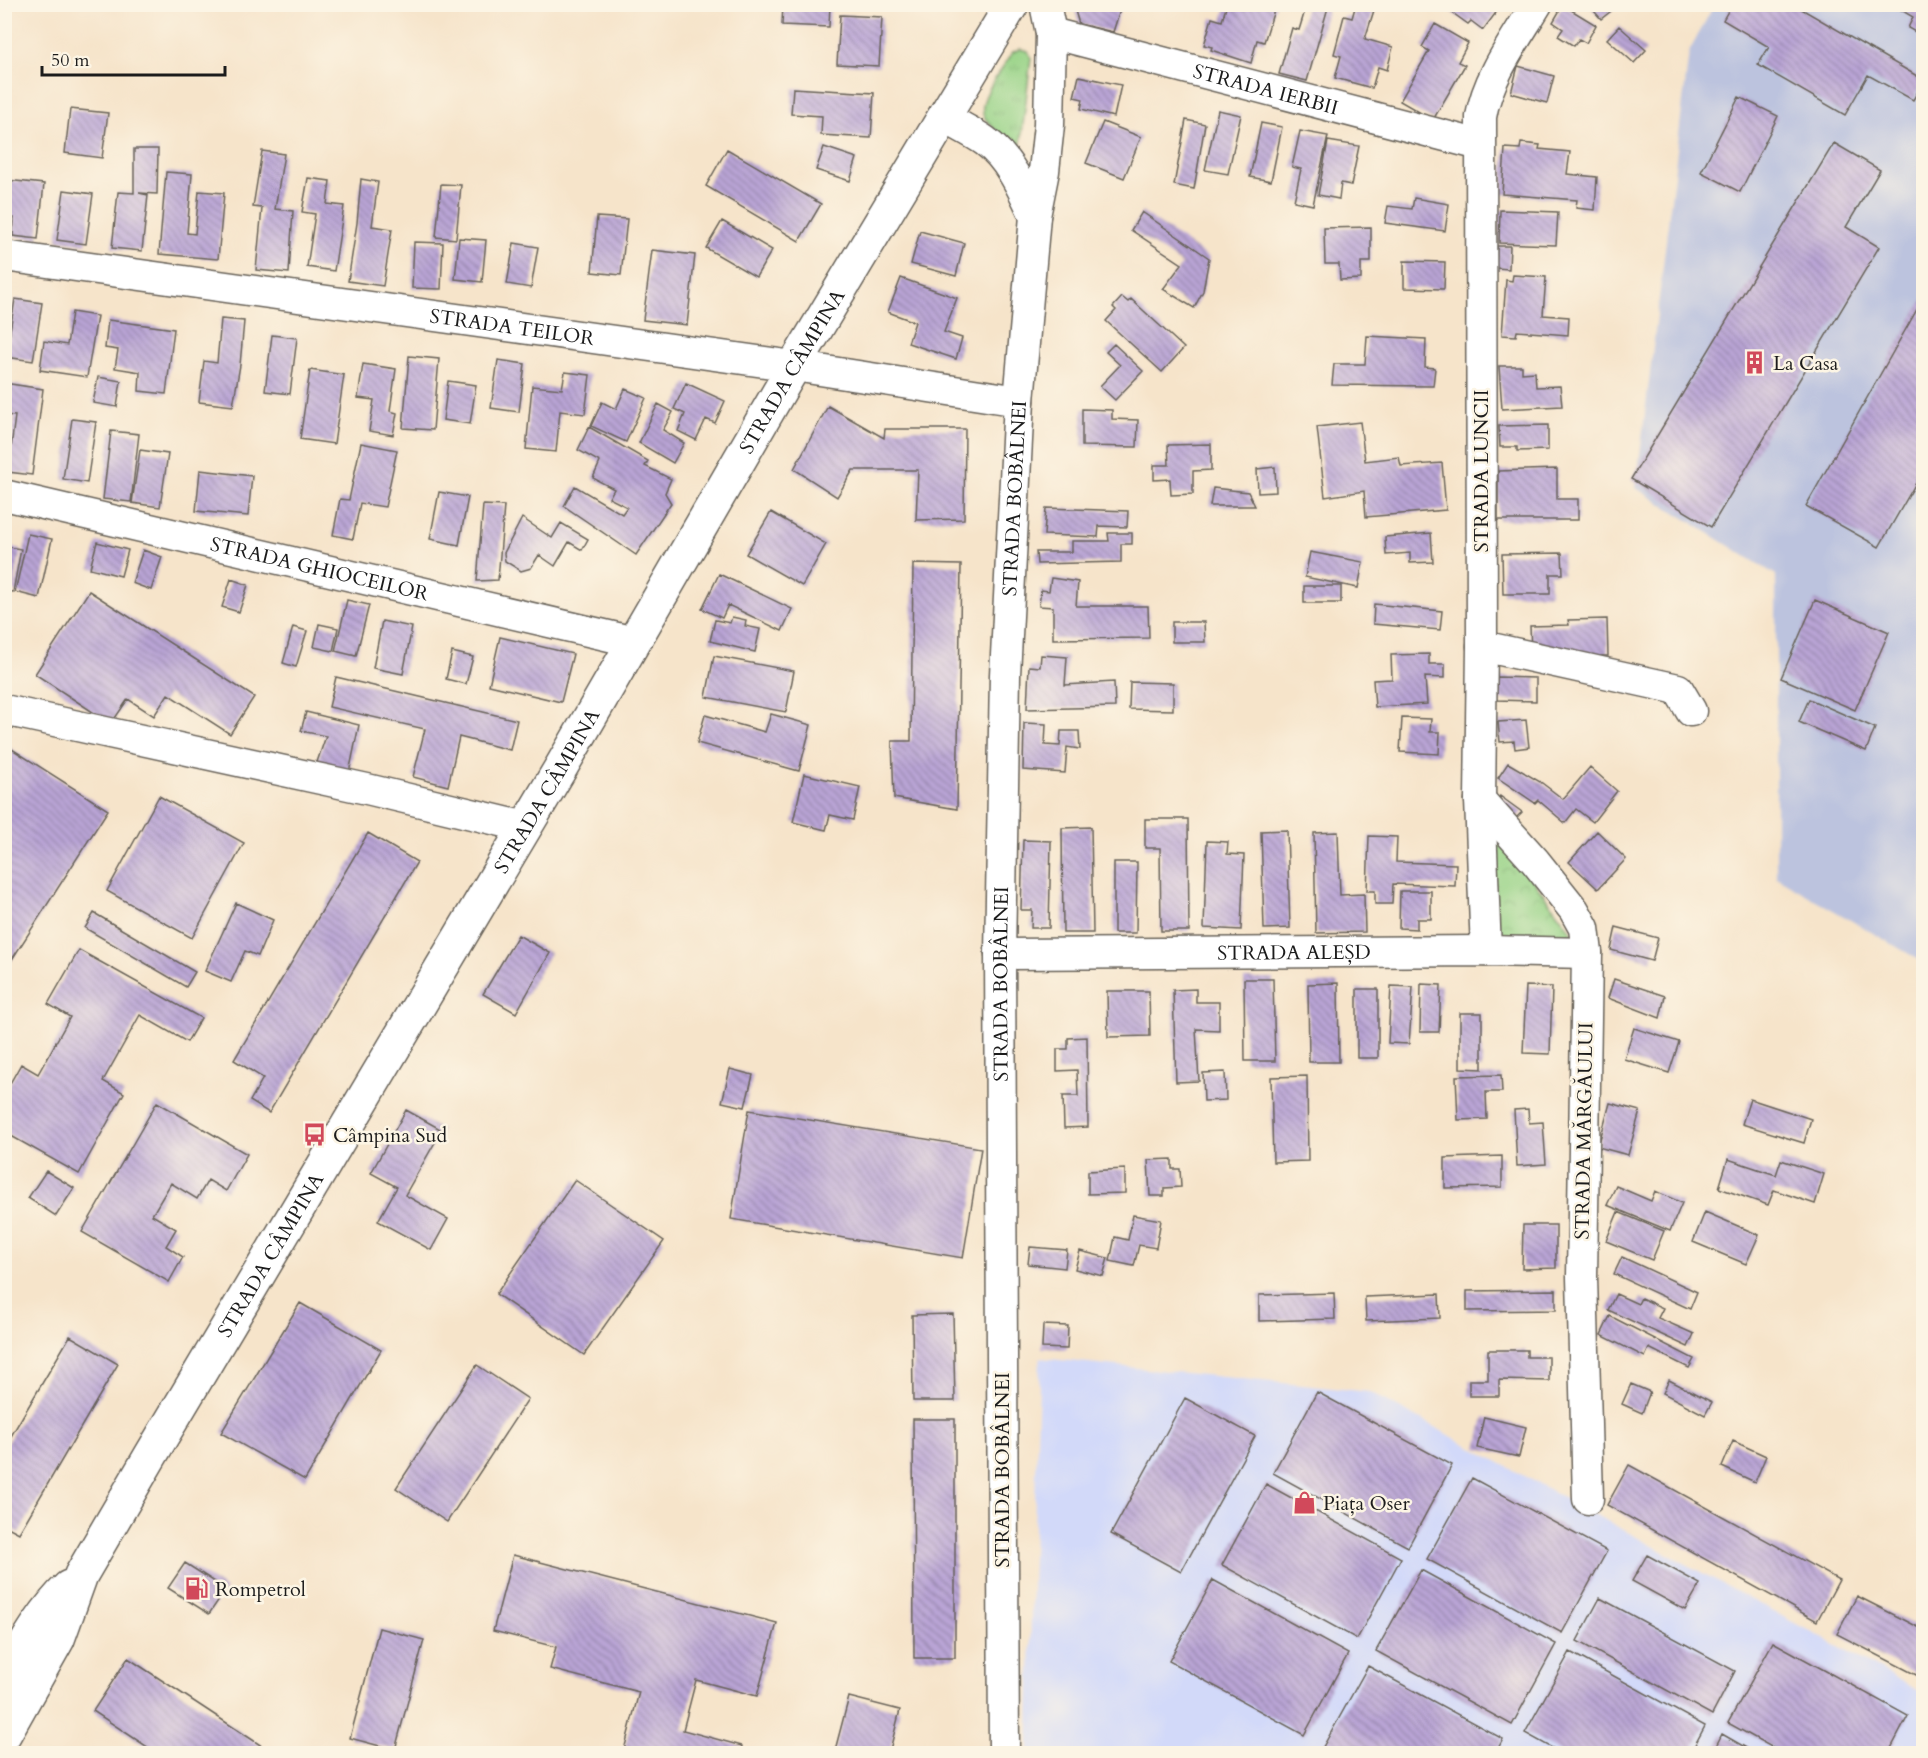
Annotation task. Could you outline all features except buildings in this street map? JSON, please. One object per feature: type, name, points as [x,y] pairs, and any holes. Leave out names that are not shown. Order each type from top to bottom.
[{"type":"main road","name":"STRADA CÂMPINA","points":[[4,1735],[58,1639],[81,1575],[526,827],[1003,13]]},
{"type":"main road","name":"STRADA CÂMPINA","points":[[4,1681],[34,1629],[57,1599],[81,1575]]},
{"type":"street","name":"STRADA BOBÂLNEI","points":[[1004,1754],[1000,954],[1005,675],[1019,401],[1035,216],[1044,171],[1048,125],[1051,33],[1045,4]]},
{"type":"street","name":"STRADA LUNCII","points":[[1486,951],[1480,800],[1482,646],[1480,145],[1483,103],[1490,86],[1537,4]]},
{"type":"street","name":"STRADA IERBII","points":[[1051,33],[1480,145]]},
{"type":"street","points":[[944,117],[986,142],[999,153],[1022,189],[1035,216]]},
{"type":"street","name":"STRADA TEILOR","points":[[4,256],[795,366],[1019,401]]},
{"type":"street","name":"STRADA GHIOCEILOR","points":[[4,495],[635,642]]},
{"type":"street","points":[[1482,646],[1678,689],[1691,711]]},
{"type":"street","points":[[4,710],[344,784],[526,827]]},
{"type":"street","name":"STRADA MĂRGĂULUI","points":[[1480,800],[1535,861],[1574,909],[1584,928],[1587,953],[1582,1277],[1588,1499]]},
{"type":"street","name":"STRADA ALEȘD","points":[[1000,954],[1486,951],[1587,953]]},
{"type":"shaded area","points":[[1714,5],[1923,5],[1923,962],[1776,877],[1776,575],[1636,488],[1689,52]]},
{"type":"shaded area","name":"Piața Oser","points":[[1040,1358],[1370,1392],[1923,1693],[1923,1753],[1029,1754],[1031,1615]]},
{"type":"green space","points":[[1020,49],[1028,51],[1031,58],[1021,142],[1017,148],[1012,146],[985,118],[983,103],[991,85],[1013,52]]},
{"type":"green space","points":[[1489,821],[1577,939],[1492,943]]},
{"type":"place","name":"La Casa","points":[[1755,363]]},
{"type":"place","name":"Câmpina Sud","points":[[315,1135]]},
{"type":"place","name":"Piața Oser","points":[[1305,1503]]},
{"type":"place","name":"Rompetrol","points":[[197,1589]]}]
